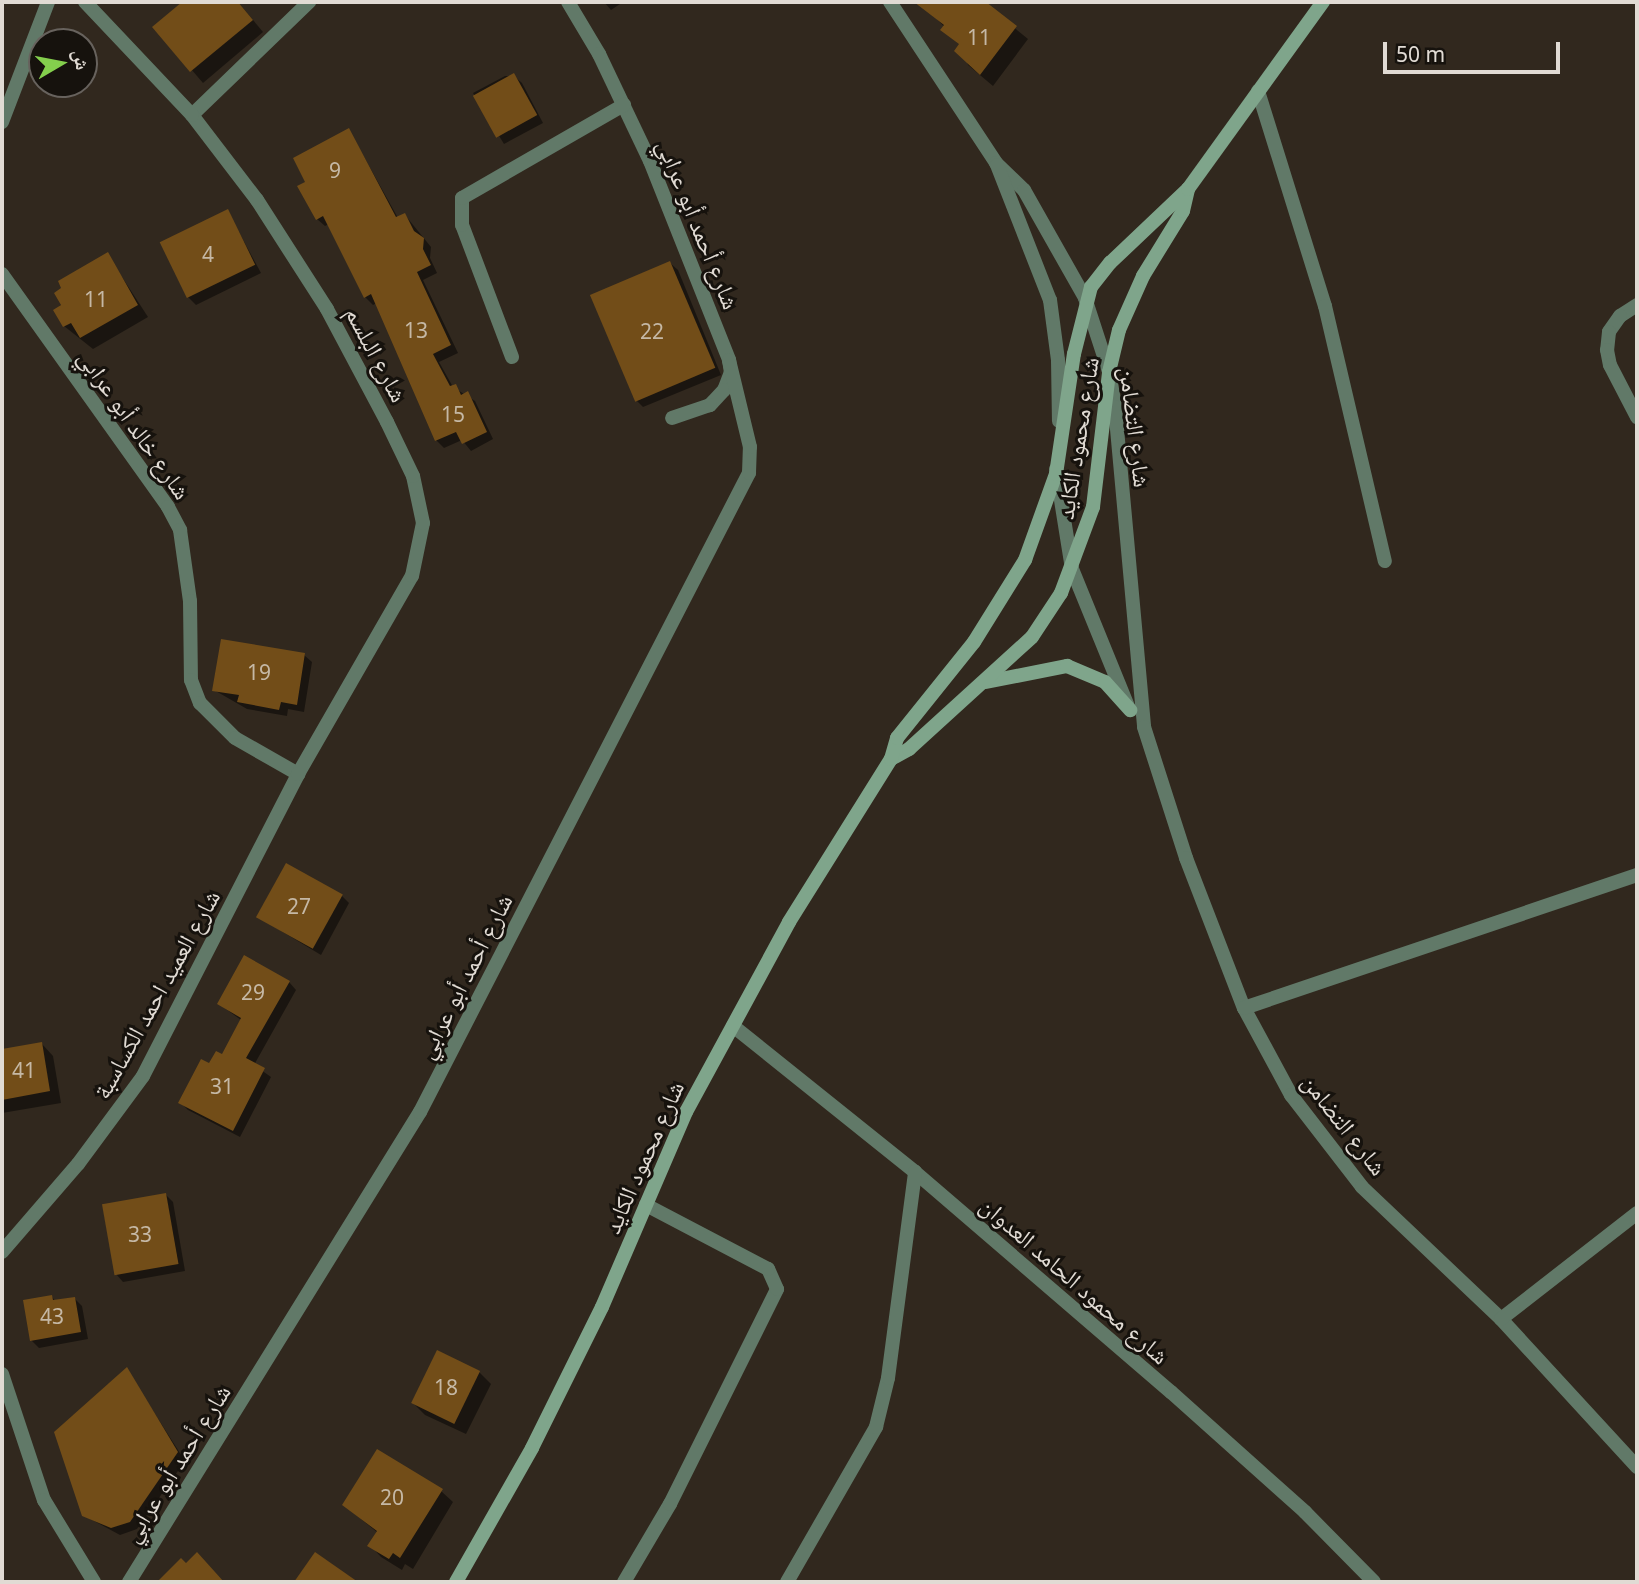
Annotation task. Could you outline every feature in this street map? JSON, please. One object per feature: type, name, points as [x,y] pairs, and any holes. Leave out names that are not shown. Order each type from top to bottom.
[{"type":"street","points":[[2,122],[48,2]]},
{"type":"street","name":"شارع البلسم","points":[[85,2],[192,115],[257,200],[327,309],[392,433],[420,502],[423,523],[412,576],[298,774]]},
{"type":"street","points":[[192,115],[309,2]]},
{"type":"street","name":"شارع أحمد أبو عرابي","points":[[129,1582],[420,1112],[749,473],[750,447],[729,360],[624,105],[568,2]]},
{"type":"street","name":"شارع التضامن","points":[[890,2],[996,163],[1050,300],[1058,360],[1056,474],[1072,569],[1130,710],[1144,727]]},
{"type":"street","points":[[901,15],[910,2]]},
{"type":"street","name":"شارع محمود الكايد","points":[[456,1582],[532,1448],[602,1307],[686,1112],[789,922],[891,759],[897,738],[1009,590],[1056,474],[1085,298],[1110,263],[1188,189],[1323,2]]},
{"type":"street","points":[[1258,91],[1325,306],[1385,561]]},
{"type":"street","points":[[512,357],[462,225],[462,198],[624,105]]},
{"type":"street","name":"شارع التضامن","points":[[996,163],[1024,190],[1085,298],[1109,372],[1144,727],[1186,858],[1244,1008],[1291,1095],[1362,1187],[1501,1319],[1637,1467]]},
{"type":"street","name":"شارع محمود الكايد","points":[[891,759],[909,749],[1032,637],[1072,569],[1097,485],[1109,372],[1128,307],[1183,211],[1188,189]]},
{"type":"street","name":"شارع خالد أبو عرابي","points":[[2,274],[168,507],[180,530],[190,601],[191,680],[200,703],[235,738],[298,774]]},
{"type":"street","points":[[1637,305],[1620,316],[1609,332],[1607,349],[1614,374],[1637,417]]},
{"type":"street","points":[[672,418],[710,405],[724,390],[731,372],[729,360]]},
{"type":"street","points":[[981,683],[1067,666],[1105,682],[1130,710]]},
{"type":"street","name":"شارع العميد احمد الكساسبة","points":[[2,1252],[78,1164],[143,1076],[298,774]]},
{"type":"street","points":[[1244,1008],[1637,875]]},
{"type":"street","name":"شارع محمود الحامد العدوان","points":[[733,1026],[915,1172],[1305,1512],[1374,1582]]},
{"type":"street","points":[[787,1582],[880,1414],[915,1172]]},
{"type":"street","points":[[624,1582],[670,1504],[777,1289],[768,1269],[646,1205]]},
{"type":"street","points":[[1501,1319],[1637,1213]]},
{"type":"street","points":[[2,1374],[44,1500],[94,1582]]},
{"type":"building","points":[[182,2],[238,2],[253,20],[190,72],[152,27]]},
{"type":"building","points":[[914,2],[986,2],[1017,26],[980,75],[954,51],[959,44],[940,30],[944,25]]},
{"type":"building","points":[[514,73],[537,115],[496,138],[473,96]]},
{"type":"building","points":[[349,128],[396,217],[405,213],[414,231],[424,238],[423,249],[431,265],[417,272],[451,345],[433,354],[450,386],[456,384],[461,395],[468,391],[487,432],[462,444],[456,432],[435,441],[371,294],[364,298],[323,216],[316,220],[297,186],[305,182],[293,158]]},
{"type":"building","points":[[228,209],[255,265],[187,298],[160,242]]},
{"type":"building","points":[[108,252],[138,305],[80,338],[71,323],[63,327],[53,310],[61,305],[54,293],[61,288],[58,281]]},
{"type":"building","points":[[670,261],[715,368],[635,402],[590,295]]},
{"type":"building","points":[[221,639],[305,653],[297,705],[281,702],[279,710],[237,702],[239,695],[212,691]]},
{"type":"building","points":[[286,863],[343,895],[313,949],[256,917]]},
{"type":"building","points":[[244,955],[290,981],[246,1058],[265,1068],[233,1131],[178,1103],[201,1059],[209,1063],[216,1051],[222,1054],[241,1018],[217,1004]]},
{"type":"building","points":[[42,1042],[50,1091],[2,1100],[2,1049]]},
{"type":"building","points":[[166,1193],[179,1264],[114,1275],[102,1204]]},
{"type":"building","points":[[52,1295],[53,1300],[75,1297],[81,1332],[30,1341],[23,1300]]},
{"type":"building","points":[[437,1350],[480,1371],[454,1424],[411,1403]]},
{"type":"building","points":[[127,1367],[178,1452],[130,1522],[111,1528],[82,1516],[54,1432]]},
{"type":"building","points":[[377,1449],[443,1489],[400,1558],[393,1553],[389,1559],[367,1546],[377,1531],[342,1505]]},
{"type":"building","points":[[197,1552],[224,1582],[157,1582],[181,1558],[186,1563]]},
{"type":"building","points":[[315,1552],[358,1582],[294,1582]]}]
